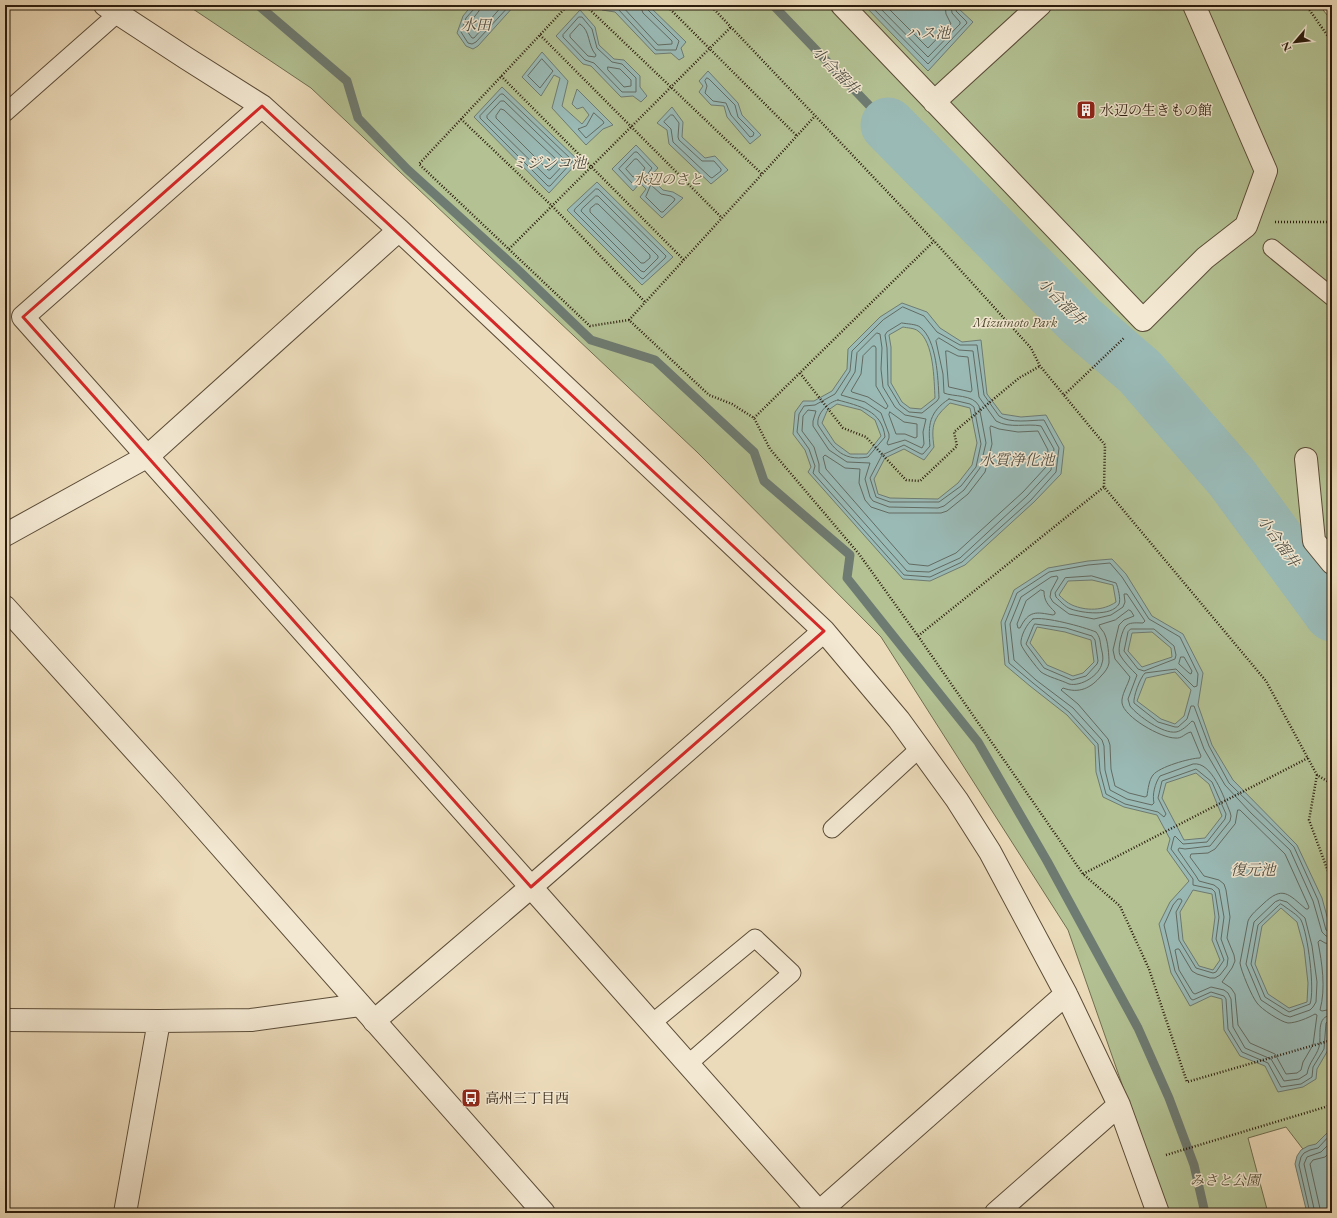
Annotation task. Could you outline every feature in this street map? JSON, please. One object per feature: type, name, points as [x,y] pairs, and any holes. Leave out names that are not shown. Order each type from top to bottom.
[{"type":"street","points":[[842,5],[1143,320],[1205,258],[1246,226],[1266,171],[1194,5]]},
{"type":"street","points":[[934,102],[1040,5]]},
{"type":"street","points":[[111,10],[262,106],[399,230],[824,631],[899,720],[957,800],[990,852],[1066,994],[1119,1105],[1158,1213]]},
{"type":"street","points":[[262,106],[23,317],[820,1213],[1066,994]]},
{"type":"street","points":[[5,535],[148,456],[399,230]]},
{"type":"street","points":[[1306,459],[1314,541],[1332,564]]},
{"type":"street","points":[[5,607],[169,788],[544,1213]]},
{"type":"street","points":[[5,1020],[251,1020],[367,1013],[531,887],[824,631]]},
{"type":"street","points":[[125,1213],[159,1021]]},
{"type":"street","points":[[996,1213],[1119,1105]]},
{"type":"lane","points":[[5,113],[111,10]]},
{"type":"lane","points":[[1272,248],[1332,297]]},
{"type":"lane","points":[[832,829],[920,748]]},
{"type":"lane","points":[[652,1023],[755,938],[792,973],[688,1064]]},
{"type":"path","points":[[568,5],[419,164],[590,326],[629,320],[815,116]]},
{"type":"path","points":[[585,5],[762,174]]},
{"type":"path","points":[[666,5],[797,136]]},
{"type":"path","points":[[710,5],[934,241],[1031,348],[1040,366],[1105,445],[1104,487],[1266,681],[1317,775],[1332,784]]},
{"type":"path","points":[[1306,5],[1332,42]]},
{"type":"path","points":[[509,249],[731,27]]},
{"type":"path","points":[[540,35],[722,218]]},
{"type":"path","points":[[501,76],[684,260]]},
{"type":"path","points":[[461,119],[552,206],[645,302]]},
{"type":"path","points":[[754,418],[934,241]]},
{"type":"path","points":[[629,320],[709,395],[732,404],[754,418],[770,449],[859,554],[918,636],[1083,874],[1120,906],[1149,968],[1187,1082],[1332,1040]]},
{"type":"path","points":[[1064,396],[1123,339]]},
{"type":"path","points":[[800,373],[843,428],[866,437],[906,480],[920,481],[958,446],[954,432],[1019,378],[1040,366]]},
{"type":"path","points":[[918,636],[1104,487]]},
{"type":"path","points":[[1083,874],[1308,758]]},
{"type":"path","points":[[1317,775],[1309,820],[1332,882]]},
{"type":"path","points":[[1140,1163],[1332,1105]]},
{"type":"highlighted area","points":[[262,106],[824,631],[531,887],[23,317]]},
{"type":"green space","name":"Mizumoto Park","points":[[187,5],[1319,5],[1332,21],[1332,1187],[1286,1127],[1248,1138],[1268,1213],[1163,1213],[1151,1167],[1068,930],[881,637],[697,452],[311,88]]},
{"type":"water","name":"水田","points":[[472,5],[515,5],[478,46],[473,49],[466,46],[457,33],[463,16]]},
{"type":"water","points":[[597,5],[648,5],[686,42],[681,48],[684,57],[679,60],[671,53],[655,54],[615,12],[602,10]]},
{"type":"water","name":"ハス池","points":[[864,5],[962,5],[959,9],[973,22],[928,71]]},
{"type":"water","points":[[580,10],[595,27],[599,45],[614,59],[624,60],[640,76],[640,87],[647,96],[641,102],[633,96],[621,97],[591,66],[583,64],[556,36]]},
{"type":"water","points":[[542,52],[568,81],[562,106],[582,124],[589,115],[583,107],[577,109],[572,104],[577,89],[613,125],[603,129],[586,145],[552,108],[560,78],[554,75],[541,96],[522,77]]},
{"type":"water","points":[[708,71],[738,103],[742,115],[761,135],[750,144],[727,117],[724,106],[711,105],[699,92],[703,86],[699,81]]},
{"type":"water","name":"ミジンコ池","points":[[502,87],[579,161],[549,193],[474,117]]},
{"type":"water","points":[[672,107],[683,122],[682,137],[705,158],[715,156],[728,170],[711,184],[669,144],[667,130],[657,123]]},
{"type":"water","points":[[636,145],[658,168],[650,177],[663,190],[673,192],[683,198],[662,218],[640,197],[646,189],[640,183],[633,191],[612,169]]},
{"type":"water","name":"ミジンコ池","points":[[597,182],[673,257],[642,285],[567,210]]},
{"type":"water","name":"水質浄化池","points":[[902,303],[927,312],[940,328],[962,342],[981,340],[987,394],[1002,414],[1021,417],[1046,415],[1064,447],[1061,474],[1034,502],[965,565],[930,581],[903,579],[808,472],[811,467],[805,450],[793,434],[795,412],[803,401],[814,401],[832,391],[847,369],[848,349],[880,317]],"holes":[[[903,327],[917,330],[923,336],[930,352],[935,398],[921,409],[910,408],[902,402],[891,383],[891,347],[889,335]],[[950,403],[970,408],[977,443],[972,465],[958,483],[938,499],[890,498],[878,494],[874,479],[885,458],[904,449],[924,460],[934,447],[933,427],[934,422],[940,413]],[[837,404],[861,410],[875,420],[881,436],[867,454],[850,454],[835,443],[822,423],[827,411]]]},
{"type":"water","name":"復元池","points":[[1112,559],[1126,574],[1152,616],[1183,634],[1203,673],[1198,705],[1212,745],[1233,780],[1297,845],[1322,898],[1332,935],[1332,1018],[1328,1050],[1317,1069],[1316,1079],[1303,1087],[1278,1092],[1265,1066],[1240,1056],[1224,1030],[1222,999],[1211,996],[1190,1006],[1171,973],[1159,924],[1170,902],[1189,881],[1167,850],[1170,839],[1157,815],[1124,807],[1103,797],[1096,772],[1095,746],[1067,715],[1005,665],[1001,622],[1014,590],[1048,568],[1088,561]],"holes":[[[1092,580],[1113,585],[1116,602],[1106,607],[1094,609],[1072,605],[1066,602],[1059,595],[1068,581]],[[1037,627],[1065,632],[1091,640],[1094,662],[1083,673],[1073,676],[1047,665],[1030,643]],[[1152,632],[1171,648],[1172,657],[1142,667],[1128,651],[1132,633]],[[1175,672],[1191,690],[1184,716],[1175,724],[1161,719],[1137,701],[1146,678]],[[1196,773],[1209,784],[1222,816],[1205,838],[1184,840],[1162,798],[1166,783]],[[1193,890],[1212,894],[1215,917],[1212,940],[1220,960],[1213,970],[1199,966],[1183,940],[1180,912]],[[1281,908],[1297,922],[1304,948],[1308,983],[1307,1002],[1289,1008],[1268,994],[1255,964],[1262,926]]]},
{"type":"water","points":[[1332,1128],[1332,1213],[1307,1213],[1295,1164],[1297,1156],[1301,1150],[1316,1144]]},
{"type":"waterway","points":[[258,5],[347,81],[358,118],[407,169],[516,268],[591,340],[655,360],[754,452],[764,481],[850,555],[847,578],[978,742],[1047,861],[1138,1028],[1169,1098],[1194,1165],[1205,1213]]},
{"type":"waterway","name":"小合溜井","points":[[773,5],[888,125]]},
{"type":"waterway","name":"小合溜井","points":[[888,125],[1081,321],[1140,372],[1232,478],[1332,614]]},
{"type":"place","name":"水辺の生きもの館","points":[[1086,110]]},
{"type":"place","name":"高州三丁目西","points":[[471,1098]]},
{"type":"park label","name":"水辺のさと","points":[[668,179]]},
{"type":"park label","name":"みさと公園","points":[[1225,1180]]}]
